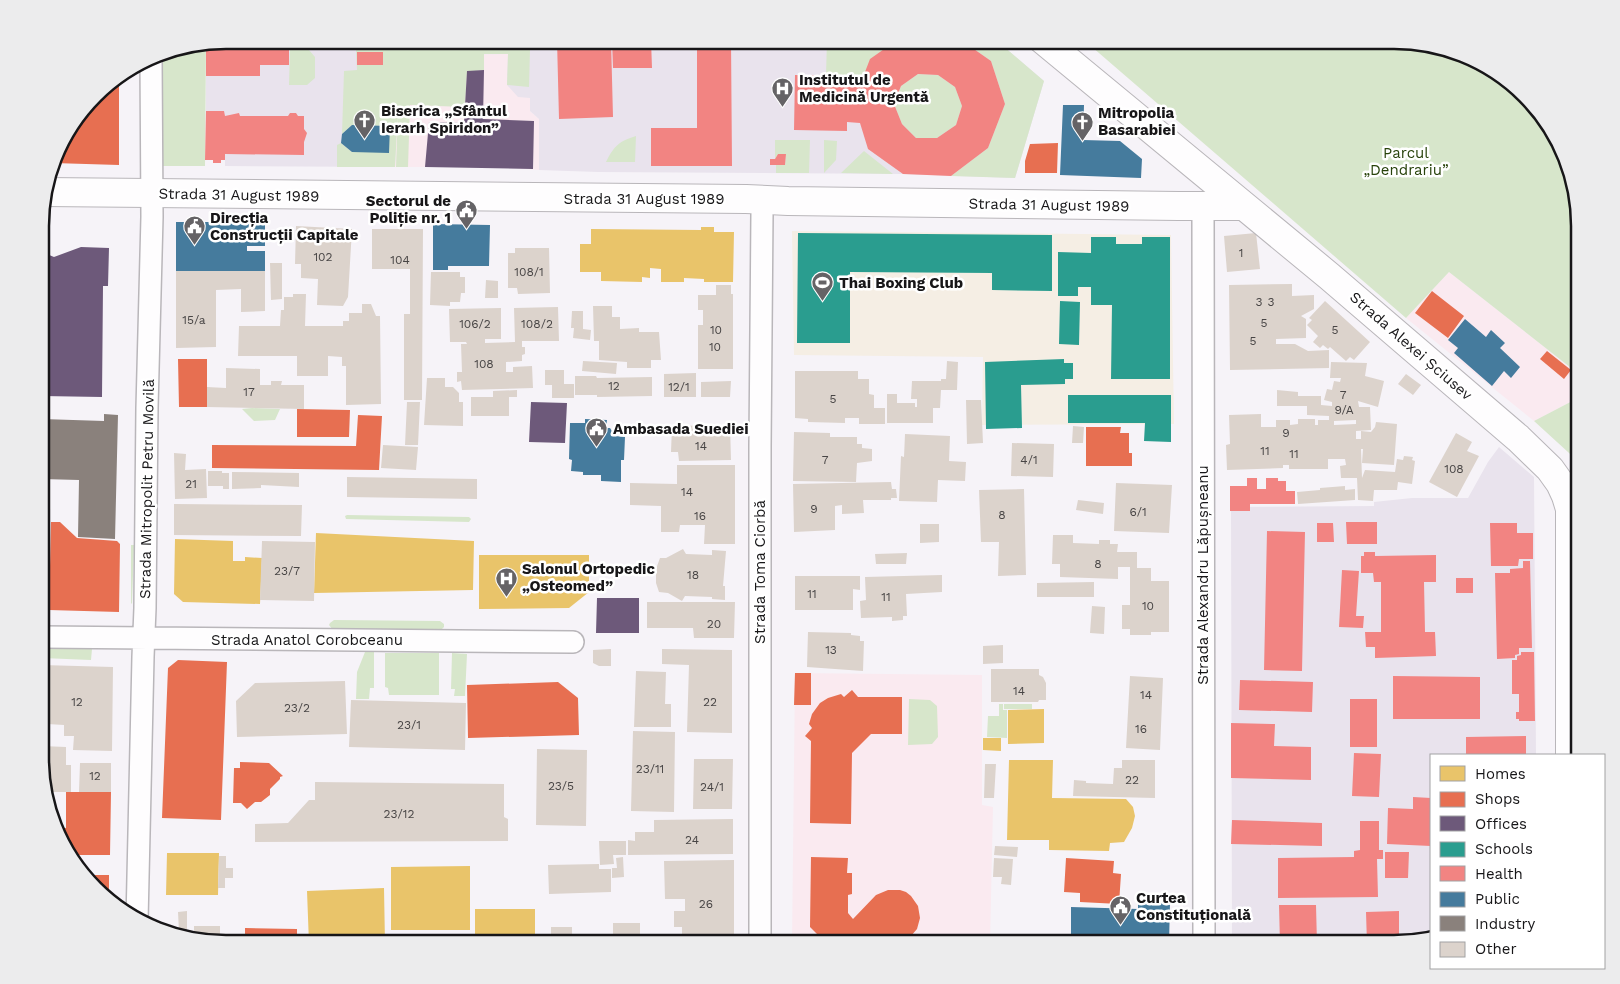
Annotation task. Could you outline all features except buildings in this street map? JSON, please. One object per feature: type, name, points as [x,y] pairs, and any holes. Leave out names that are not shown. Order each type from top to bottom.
[{"type":"street","name":"Strada Alexei Șciusev","points":[[1055,49],[1330,276],[1518,438],[1550,469],[1560,483],[1570,509],[1570,754]]},
{"type":"street","name":"Strada Mitropolit Petru Movilă","points":[[138,912],[152,194],[151,65]]},
{"type":"street","name":"Strada 31 August 1989","points":[[52,192],[1243,206]]},
{"type":"street","name":"Strada Toma Ciorbă","points":[[760,935],[761,200]]},
{"type":"street","name":"Strada Alexandru Lăpușneanu","points":[[1203,206],[1204,935]]},
{"type":"street","name":"Strada Anatol Corobceanu","points":[[49,637],[573,642]]},
{"type":"shaded area","name":"Institutul de Medicină Urgentă","points":[[1007,49],[1044,81],[1015,178],[903,174],[539,170],[539,119],[530,111],[530,98],[518,97],[507,85],[508,54],[399,55],[395,167],[225,166],[225,160],[221,160],[221,163],[213,163],[213,160],[206,160],[206,50]]},
{"type":"shaded area","points":[[508,54],[530,98],[530,111],[539,119],[539,170],[502,167],[395,167],[399,55]]},
{"type":"shaded area","points":[[792,231],[1171,235],[1174,424],[982,425],[983,357],[794,355]]},
{"type":"shaded area","points":[[1449,272],[1571,368],[1571,402],[1534,421],[1406,318]]},
{"type":"shaded area","points":[[1499,447],[1534,477],[1536,754],[1430,754],[1430,932],[1406,935],[1232,935],[1231,507],[1374,506],[1374,502],[1412,498],[1468,498],[1488,462]]},
{"type":"shaded area","points":[[795,673],[982,675],[982,805],[993,807],[990,935],[792,935]]},
{"type":"green space","points":[[290,49],[309,50],[315,57],[315,78],[307,85],[289,85]]},
{"type":"green space","points":[[356,49],[530,50],[529,87],[507,85],[508,54],[484,54],[484,70],[467,72],[465,107],[410,105],[408,167],[396,167],[398,111],[395,167],[337,167],[337,145],[341,143],[352,152],[389,152],[389,126],[352,125],[342,134],[344,71],[357,70]]},
{"type":"green space","points":[[827,49],[890,49],[860,85],[848,85],[848,76],[826,75]]},
{"type":"green space","points":[[974,49],[1007,49],[1044,81],[1015,178],[951,176],[988,148],[1005,104],[991,61]]},
{"type":"green space","name":"Parcul „Dendrariu”","points":[[1094,49],[1406,49],[1429,52],[1462,62],[1502,85],[1535,118],[1547,137],[1558,158],[1568,191],[1571,214],[1571,368],[1449,272],[1406,318]]},
{"type":"green space","points":[[206,50],[205,166],[156,166],[158,62],[191,52]]},
{"type":"green space","points":[[918,74],[938,75],[955,87],[962,106],[956,125],[937,138],[916,138],[902,124],[894,104],[901,86]]},
{"type":"green space","points":[[636,136],[635,162],[606,162],[618,145]]},
{"type":"green space","points":[[775,140],[810,140],[809,173],[776,173],[776,165],[785,165],[786,154],[778,154],[775,159]]},
{"type":"green space","points":[[824,140],[837,141],[836,160],[824,173]]},
{"type":"green space","points":[[864,151],[893,174],[841,173]]},
{"type":"green space","points":[[1571,402],[1571,455],[1534,421]]},
{"type":"green space","points":[[242,409],[280,409],[275,420],[254,421]]},
{"type":"green space","points":[[345,516],[469,517],[471,519],[469,522],[346,519]]},
{"type":"green space","points":[[131,545],[134,545],[132,604],[131,603]]},
{"type":"green space","points":[[334,620],[440,621],[444,624],[444,627],[440,631],[333,630],[329,625]]},
{"type":"green space","points":[[49,647],[92,649],[91,660],[49,658]]},
{"type":"green space","points":[[365,652],[374,652],[374,688],[370,688],[369,699],[356,699],[357,672]]},
{"type":"green space","points":[[385,653],[439,653],[439,695],[389,695],[388,688],[385,687]]},
{"type":"green space","points":[[452,653],[467,654],[465,696],[454,696],[455,689],[451,689]]},
{"type":"green space","points":[[909,699],[930,700],[937,706],[938,737],[932,744],[908,745]]},
{"type":"green space","points":[[999,704],[1003,704],[1003,710],[1007,710],[1007,738],[987,737],[988,716],[999,716]]},
{"type":"green space","points":[[1004,704],[1032,704],[1032,709],[1004,709]]},
{"type":"place","name":"Institutul de Medicină Urgentă","points":[[783,108]]},
{"type":"place","name":"Biserica „Sfântul Ierarh Spiridon”","points":[[365,139]]},
{"type":"place","name":"Mitropolia Basarabiei","points":[[1082,141]]},
{"type":"place","name":"Sectorul de Poliție nr. 1","points":[[467,229]]},
{"type":"place","name":"Direcția Construcții Capitale","points":[[194,246]]},
{"type":"place","name":"Thai Boxing Club","points":[[823,302]]},
{"type":"place","name":"Ambasada Suediei","points":[[597,448]]},
{"type":"place","name":"Salonul Ortopedic „Osteomed”","points":[[506,597]]},
{"type":"place","name":"Curtea Constituțională","points":[[1120,926]]}]
